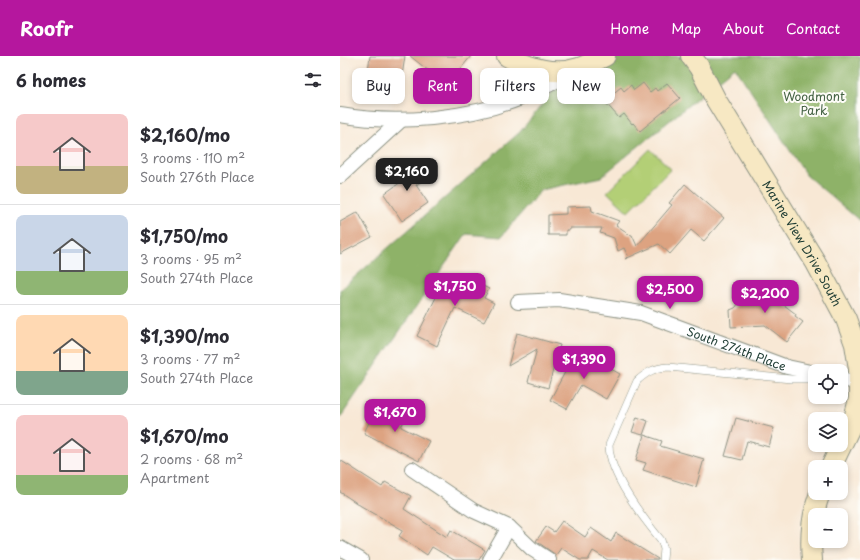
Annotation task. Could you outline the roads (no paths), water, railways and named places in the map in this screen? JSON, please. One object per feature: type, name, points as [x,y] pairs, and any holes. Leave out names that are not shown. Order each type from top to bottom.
[{"type":"main road","points":[[507,56],[533,64],[545,70],[557,71]]},
{"type":"main road","points":[[580,68],[605,56]]},
{"type":"main road","name":"Marine View Drive South","points":[[690,56],[699,67],[716,100],[816,264],[846,319],[855,344],[859,369],[859,399],[854,419],[834,460]]},
{"type":"main road","points":[[812,560],[811,535],[818,500]]},
{"type":"street","points":[[340,115],[375,120],[400,120],[450,115],[498,106],[522,98],[557,80]]},
{"type":"street","points":[[340,176],[400,120]]},
{"type":"street","name":"South 274th Place","points":[[518,302],[559,300],[641,313],[787,367],[808,372]]},
{"type":"street","points":[[848,381],[860,383]]},
{"type":"street","points":[[412,470],[474,511],[509,527],[532,549],[549,560]]},
{"type":"street","points":[[490,560],[509,527]]},
{"type":"street","points":[[340,548],[361,560]]},
{"type":"lane","points":[[662,560],[664,549],[661,540],[625,490],[618,476],[609,450],[609,445],[637,381],[643,375],[657,368],[668,367],[791,379],[808,379]]},
{"type":"park label","name":"Woodmont Park","points":[[814,103]]}]
